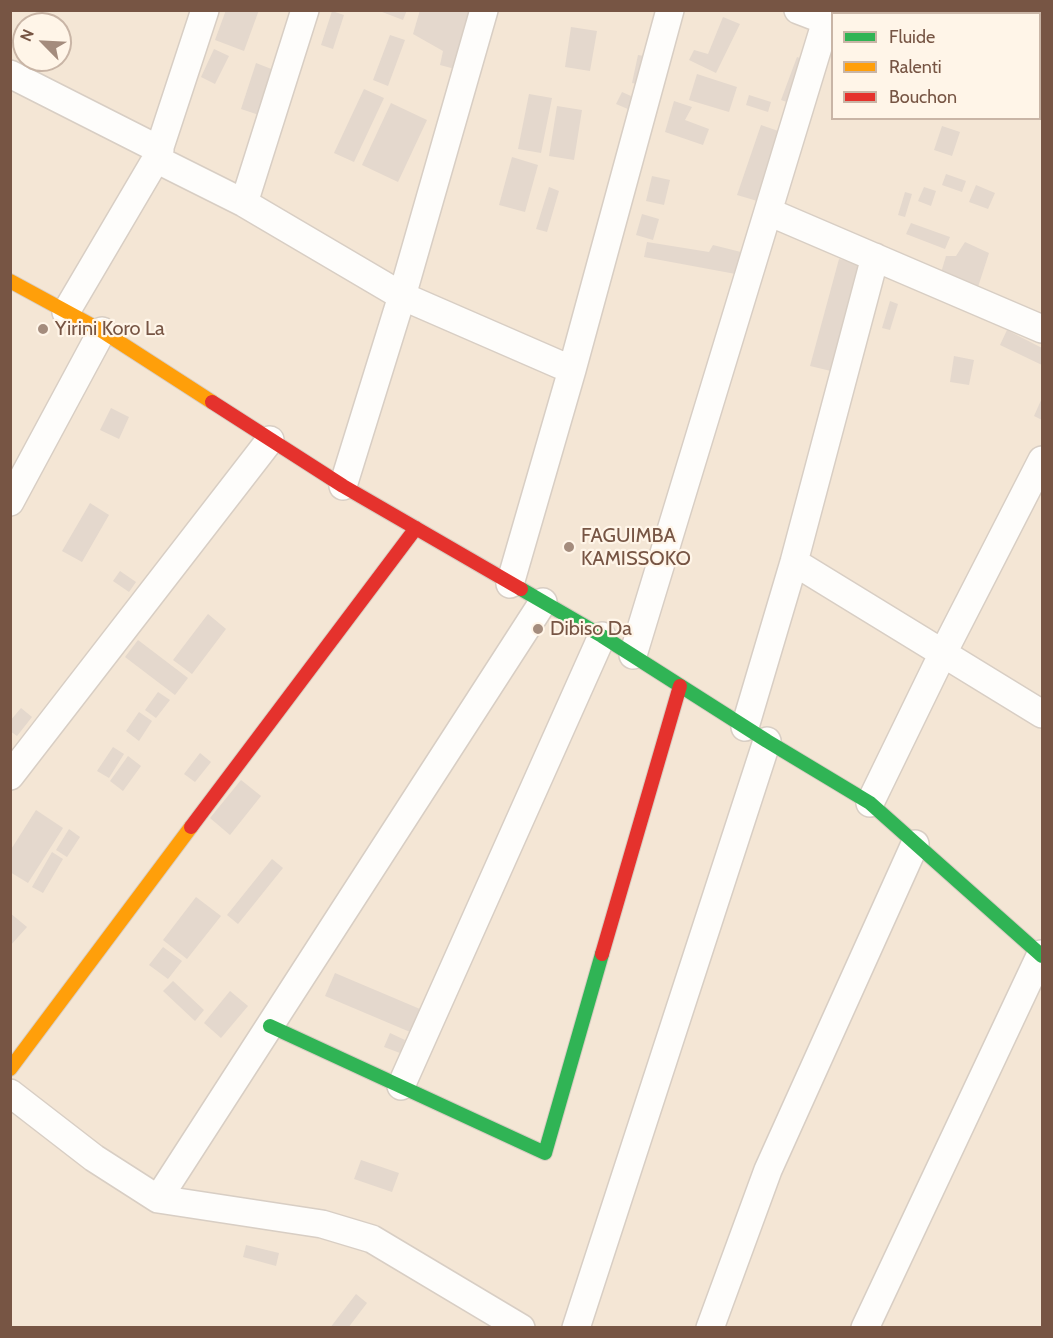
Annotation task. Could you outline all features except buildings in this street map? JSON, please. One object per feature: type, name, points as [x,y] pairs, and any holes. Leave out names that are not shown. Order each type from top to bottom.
[{"type":"street","points":[[66,312],[158,154],[205,10]]},
{"type":"street","points":[[244,203],[305,10]]},
{"type":"street","points":[[343,486],[402,296],[483,10]]},
{"type":"street","points":[[510,584],[572,370],[670,10]]},
{"type":"street","points":[[633,655],[768,212],[829,22],[798,10]]},
{"type":"street","points":[[10,74],[158,154],[402,296],[572,370]]},
{"type":"street","points":[[768,212],[1042,328]]},
{"type":"street","points":[[576,1328],[756,734],[794,562],[875,257]]},
{"type":"street","points":[[10,281],[102,331],[343,486],[602,636],[870,803],[1042,955],[865,1328]]},
{"type":"street","points":[[10,502],[102,331]]},
{"type":"street","points":[[10,776],[270,440]]},
{"type":"street","points":[[870,803],[943,653],[1040,474]]},
{"type":"street","points":[[10,1069],[416,528]]},
{"type":"street","points":[[794,562],[1042,714]]},
{"type":"street","points":[[158,1199],[543,602]]},
{"type":"street","points":[[401,1086],[602,636]]},
{"type":"street","points":[[270,1026],[545,1153],[680,686]]},
{"type":"street","points":[[710,1328],[768,1170],[915,844]]},
{"type":"street","points":[[10,1093],[94,1158],[158,1199],[322,1224],[372,1239],[521,1328]]},
{"type":"shaded area","points":[[11,11],[1042,11],[1042,1327],[11,1327]]},
{"type":"traffic: fast","points":[[521,589],[602,636],[767,741],[870,803],[1042,956]]},
{"type":"traffic: fast","points":[[270,1026],[545,1153],[602,954]]},
{"type":"traffic: slow","points":[[10,281],[102,331],[212,402]]},
{"type":"traffic: slow","points":[[10,1069],[191,827]]},
{"type":"traffic: jam","points":[[212,402],[343,486],[521,589]]},
{"type":"traffic: jam","points":[[191,827],[416,528]]},
{"type":"traffic: jam","points":[[602,954],[680,686]]},
{"type":"place","name":"Yirini Koro La","points":[[43,329]]},
{"type":"place","name":"FAGUIMBA KAMISSOKO","points":[[569,547]]},
{"type":"place","name":"Dibiso Da","points":[[538,629]]}]
